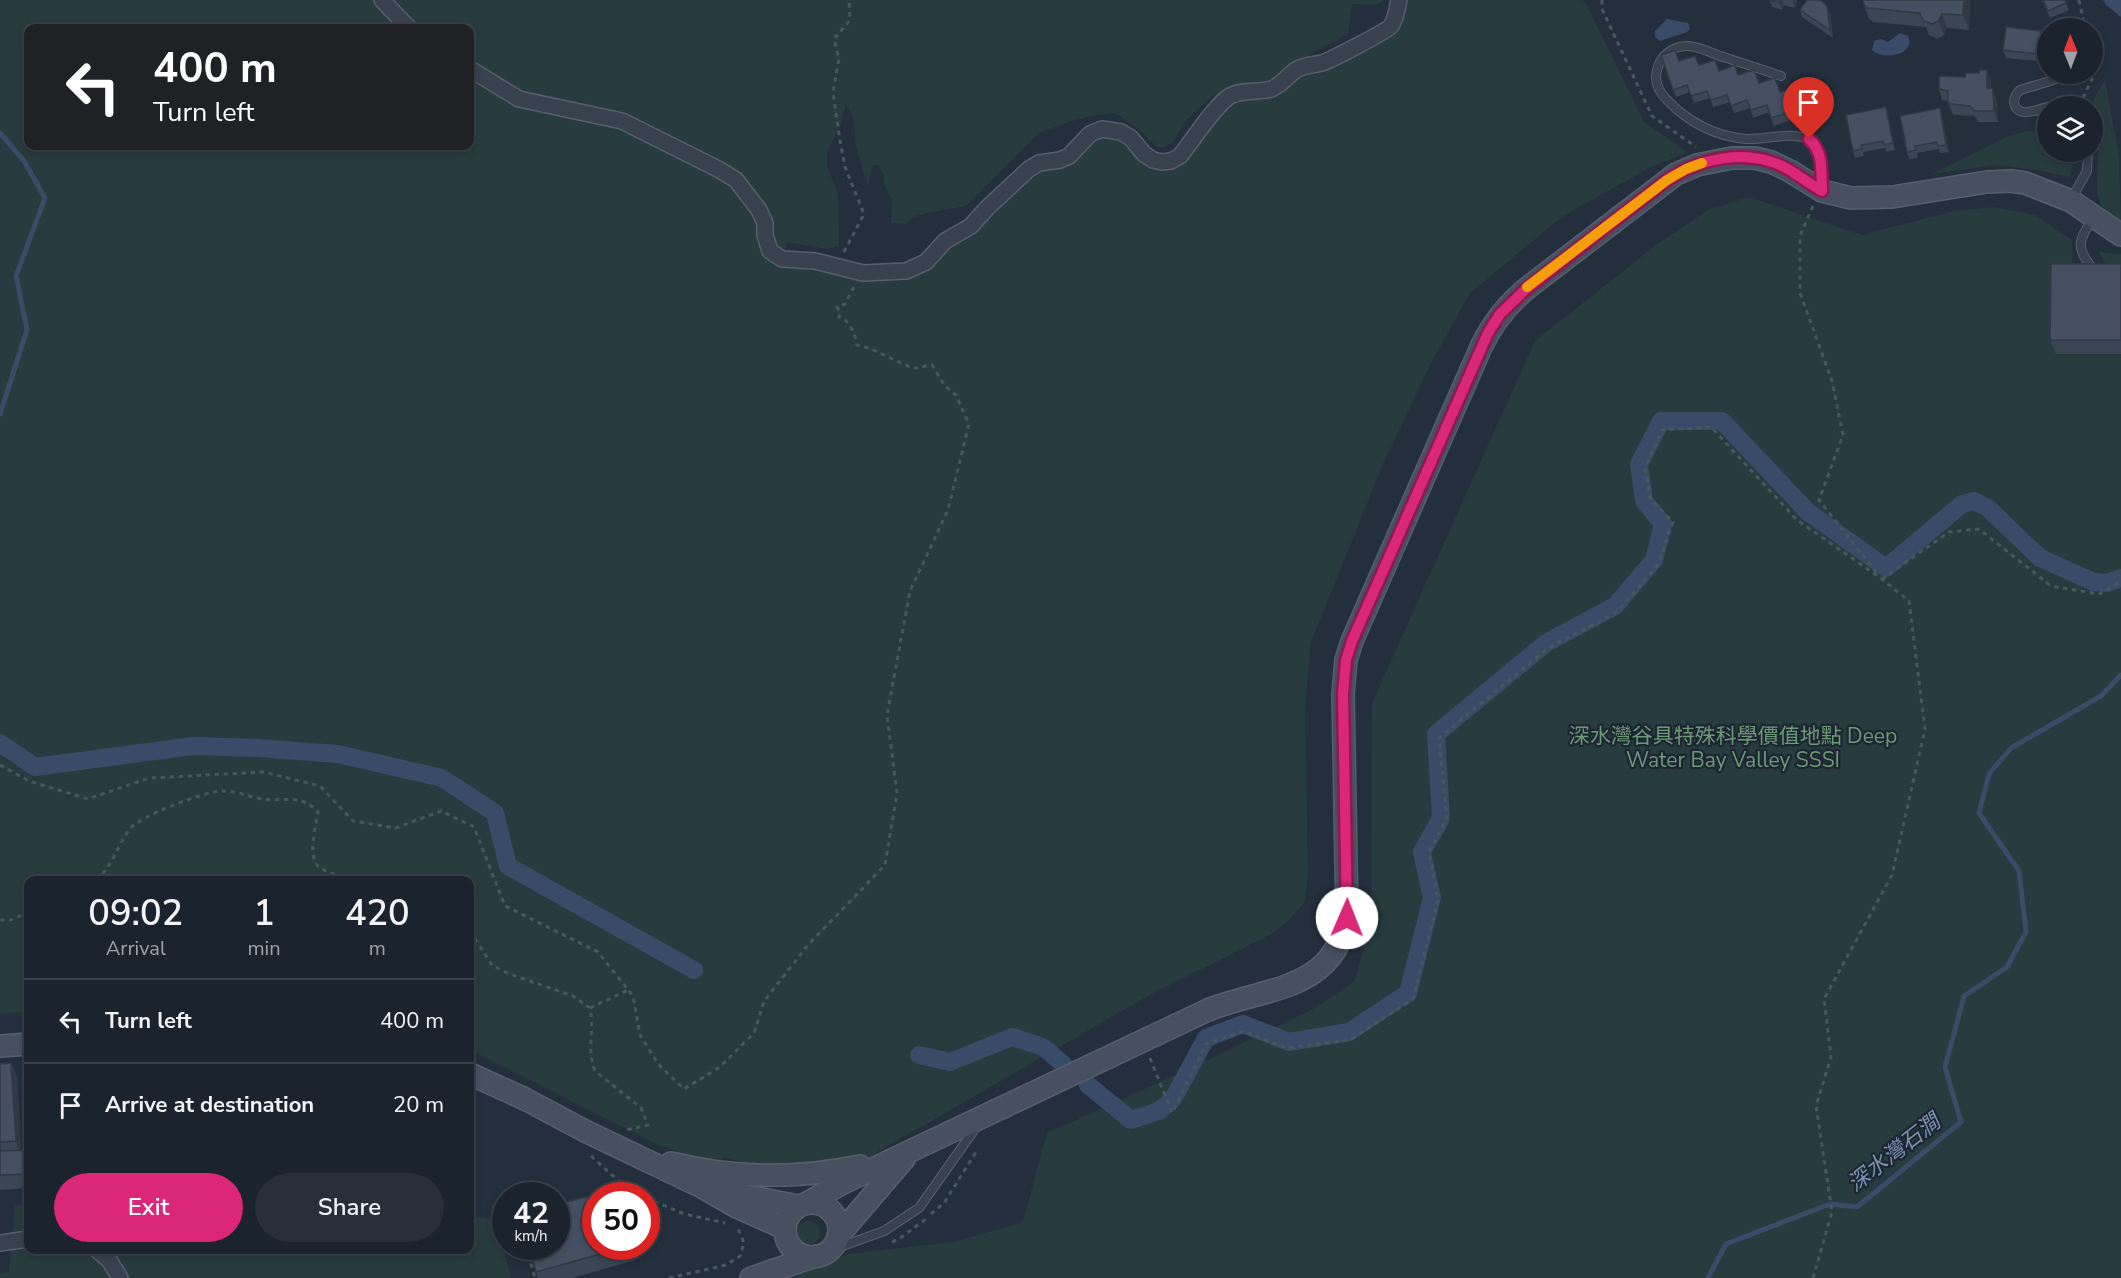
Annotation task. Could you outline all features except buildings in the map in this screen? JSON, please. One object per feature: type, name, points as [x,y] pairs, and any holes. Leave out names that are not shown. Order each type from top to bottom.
[{"type":"main road","points":[[740,1278],[771,1258],[785,1231],[786,1220],[791,1212],[843,1183],[1208,1010],[1299,982],[1317,972],[1336,951],[1346,926],[1348,908],[1343,694],[1346,660],[1352,641],[1482,345],[1495,322],[1526,289],[1667,180],[1697,165],[1732,158],[1764,160],[1790,171],[1819,196],[1877,199],[1976,183],[2011,181],[2038,186],[2071,201],[2121,235]]},
{"type":"main road","points":[[0,1046],[24,1044]]},
{"type":"main road","points":[[474,1076],[702,1187],[785,1231],[789,1244],[796,1252],[806,1256],[827,1248],[837,1220],[831,1211],[818,1203],[803,1205],[702,1187]]},
{"type":"main road","points":[[630,1153],[694,1169],[740,1176],[780,1176],[822,1174],[866,1165],[910,1152]]},
{"type":"main road","points":[[751,1278],[827,1248],[910,1152]]},
{"type":"street","points":[[382,0],[406,24]]},
{"type":"street","points":[[474,71],[519,99],[622,122],[720,170],[736,180],[759,210],[765,223],[765,235],[770,251],[782,260],[815,261],[863,273],[906,271],[926,262],[945,241],[971,226],[1029,169],[1039,163],[1070,156],[1090,134],[1102,129],[1121,132],[1131,138],[1144,154],[1153,160],[1172,161],[1180,156],[1220,105],[1231,96],[1277,87],[1297,69],[1337,57],[1348,49],[1377,36],[1390,27],[1396,16],[1399,0]]},
{"type":"street","points":[[0,1243],[24,1240]]},
{"type":"street","points":[[102,1254],[109,1260],[120,1278]]},
{"type":"lane","points":[[1780,76],[1689,46],[1671,50],[1659,63],[1656,82],[1663,96],[1675,109],[1704,128],[1746,139],[1796,135],[1809,139],[1814,143],[1820,155],[1819,196]]},
{"type":"lane","points":[[2037,111],[2021,112],[2014,101],[2015,94],[2020,90],[2040,84]]},
{"type":"lane","points":[[2071,201],[2087,171],[2087,162]]},
{"type":"lane","points":[[2094,217],[2082,235],[2080,249],[2098,275]]},
{"type":"lane","points":[[827,1248],[884,1231],[919,1208],[963,1144],[986,1116]]},
{"type":"path","points":[[836,266],[864,214],[845,167],[833,92],[839,60],[834,39],[850,20],[849,0]]},
{"type":"path","points":[[1602,0],[1602,9],[1652,116],[1704,152]]},
{"type":"path","points":[[2079,0],[2083,18]]},
{"type":"path","points":[[1819,196],[1800,236],[1800,293],[1832,381],[1843,435],[1819,500],[1882,579]]},
{"type":"path","points":[[0,765],[29,780],[88,799],[149,778],[264,772],[320,786],[353,821],[396,828],[441,811],[474,827],[505,906],[598,952],[633,996],[640,1035],[658,1064],[684,1089],[720,1067],[754,1033],[764,1001],[808,945],[885,865],[897,793],[887,715],[910,591],[948,510],[969,424],[956,395],[945,386],[932,365],[925,365],[918,369],[912,368],[869,348],[857,345],[856,335],[844,319],[839,317],[840,312],[837,308],[845,304],[863,273]]},
{"type":"path","points":[[1148,1054],[1172,1113],[1206,1044],[1244,1031],[1285,1048],[1350,1040],[1413,999],[1438,900],[1429,852],[1447,818],[1439,738],[1548,648],[1617,612],[1658,565],[1673,522],[1651,500],[1645,469],[1662,430],[1711,427],[1797,520],[1882,579],[1909,601],[1925,729],[1892,875],[1824,999],[1831,1058],[1816,1106],[1832,1212],[1813,1278]]},
{"type":"path","points":[[1882,579],[1950,532],[1979,529],[2051,586],[2099,594],[2121,582]]},
{"type":"path","points":[[101,876],[130,828],[138,821],[201,794],[223,790],[263,800],[308,802],[318,812],[314,859],[318,867],[340,876]]},
{"type":"path","points":[[0,920],[11,920],[24,914]]},
{"type":"path","points":[[474,937],[492,965],[507,973],[573,996],[590,1008],[593,1023],[591,1062],[595,1071],[641,1108],[648,1125],[619,1131]]},
{"type":"path","points":[[590,1008],[628,990]]},
{"type":"path","points":[[888,1243],[921,1224],[944,1203],[977,1149]]},
{"type":"path","points":[[660,1204],[684,1214],[731,1224],[740,1231],[744,1244],[740,1256],[726,1264],[669,1278]]},
{"type":"path","points":[[530,1260],[535,1278]]},
{"type":"green space","points":[[0,0],[1385,0],[1376,5],[1352,4],[1348,34],[1295,63],[1281,75],[1258,84],[1246,83],[1211,97],[1187,120],[1172,143],[1165,147],[1157,147],[1137,128],[1115,113],[1072,121],[1039,133],[966,206],[913,217],[905,224],[891,223],[892,201],[884,184],[884,175],[878,165],[873,165],[868,186],[856,146],[853,116],[846,104],[840,126],[827,152],[827,167],[838,194],[839,246],[828,249],[787,242],[783,262],[909,274],[1031,171],[1092,137],[1114,134],[1163,166],[1223,106],[1288,81],[1377,39],[1404,0],[1582,0],[1586,3],[1644,122],[1687,152],[1651,167],[1563,216],[1470,293],[1431,363],[1383,464],[1311,642],[1305,708],[1308,873],[1305,902],[1272,934],[1153,993],[867,1158],[763,1168],[723,1157],[718,1164],[692,1157],[659,1145],[474,1052],[474,876],[24,876],[24,1012],[0,1014]]},
{"type":"green space","points":[[2105,80],[2119,156],[2121,221],[2110,216],[2103,209],[2099,200],[2098,162],[2103,162],[2103,96],[2096,96]]},
{"type":"green space","points":[[2029,131],[2037,132],[2037,162],[2074,162],[2069,177],[2038,170],[1995,165],[1932,174],[2009,136]]},
{"type":"green space","name":"深水灣谷具特殊科學價值地點 Deep Water Bay Valley SSSI","points":[[1749,197],[1862,235],[1954,211],[1995,207],[2034,215],[2072,240],[2073,278],[2056,354],[2121,354],[2121,1278],[793,1278],[847,1254],[954,1242],[1023,1222],[1047,1133],[1213,1058],[1313,1009],[1354,982],[1371,925],[1372,703],[1535,341],[1656,245],[1708,210]]},
{"type":"green space","points":[[2099,252],[2121,254],[2121,278],[2113,278]]},
{"type":"green space","points":[[22,1085],[24,1085],[24,1130]]},
{"type":"green space","points":[[24,1205],[24,1254],[474,1254],[474,1216],[492,1219],[492,1260],[506,1260],[511,1278],[0,1278],[0,1273],[9,1272],[15,1206]]},
{"type":"green space","points":[[808,1221],[816,1225],[820,1233],[816,1241],[808,1245],[800,1241],[796,1233],[800,1225]]},
{"type":"water","points":[[2103,0],[2121,0],[2121,17],[2106,5]]},
{"type":"water","points":[[1667,19],[1688,23],[1690,29],[1660,41],[1655,37],[1655,31]]},
{"type":"water","points":[[1900,33],[1908,36],[1908,48],[1903,52],[1883,55],[1872,50],[1874,41],[1881,39],[1888,42]]},
{"type":"waterway","points":[[0,133],[24,161],[45,198],[16,276],[27,330],[0,414]]},
{"type":"waterway","points":[[1088,1085],[1131,1120],[1159,1111],[1173,1099],[1206,1038],[1243,1024],[1289,1042],[1349,1032],[1408,993],[1432,898],[1422,852],[1441,818],[1436,734],[1546,643],[1615,606],[1654,560],[1663,524],[1644,501],[1639,464],[1661,421],[1722,421],[1808,512],[1886,568],[1962,504],[1974,501],[1988,508],[2040,558],[2094,582],[2107,583],[2121,578]]},
{"type":"waterway","name":"深水灣石澗","points":[[1708,1278],[1726,1244],[1830,1204],[1857,1207],[1961,1122],[1945,1067],[1964,996],[2007,967],[2026,932],[2019,871],[1979,813],[1989,774],[2011,748],[2101,696],[2121,675]]},
{"type":"waterway","points":[[0,743],[35,767],[193,746],[338,754],[442,778],[495,813],[508,866],[694,970]]},
{"type":"waterway","points":[[919,1055],[950,1062],[1012,1037],[1043,1047],[1063,1064]]},
{"type":"slow traffic","points":[[1527,287],[1667,180],[1702,163]]},
{"type":"route","points":[[1347,918],[1343,694],[1346,660],[1352,641],[1488,333],[1500,314],[1526,289],[1667,180],[1686,169],[1720,159],[1755,158],[1780,166],[1822,191],[1820,155],[1814,143],[1809,139]]}]
